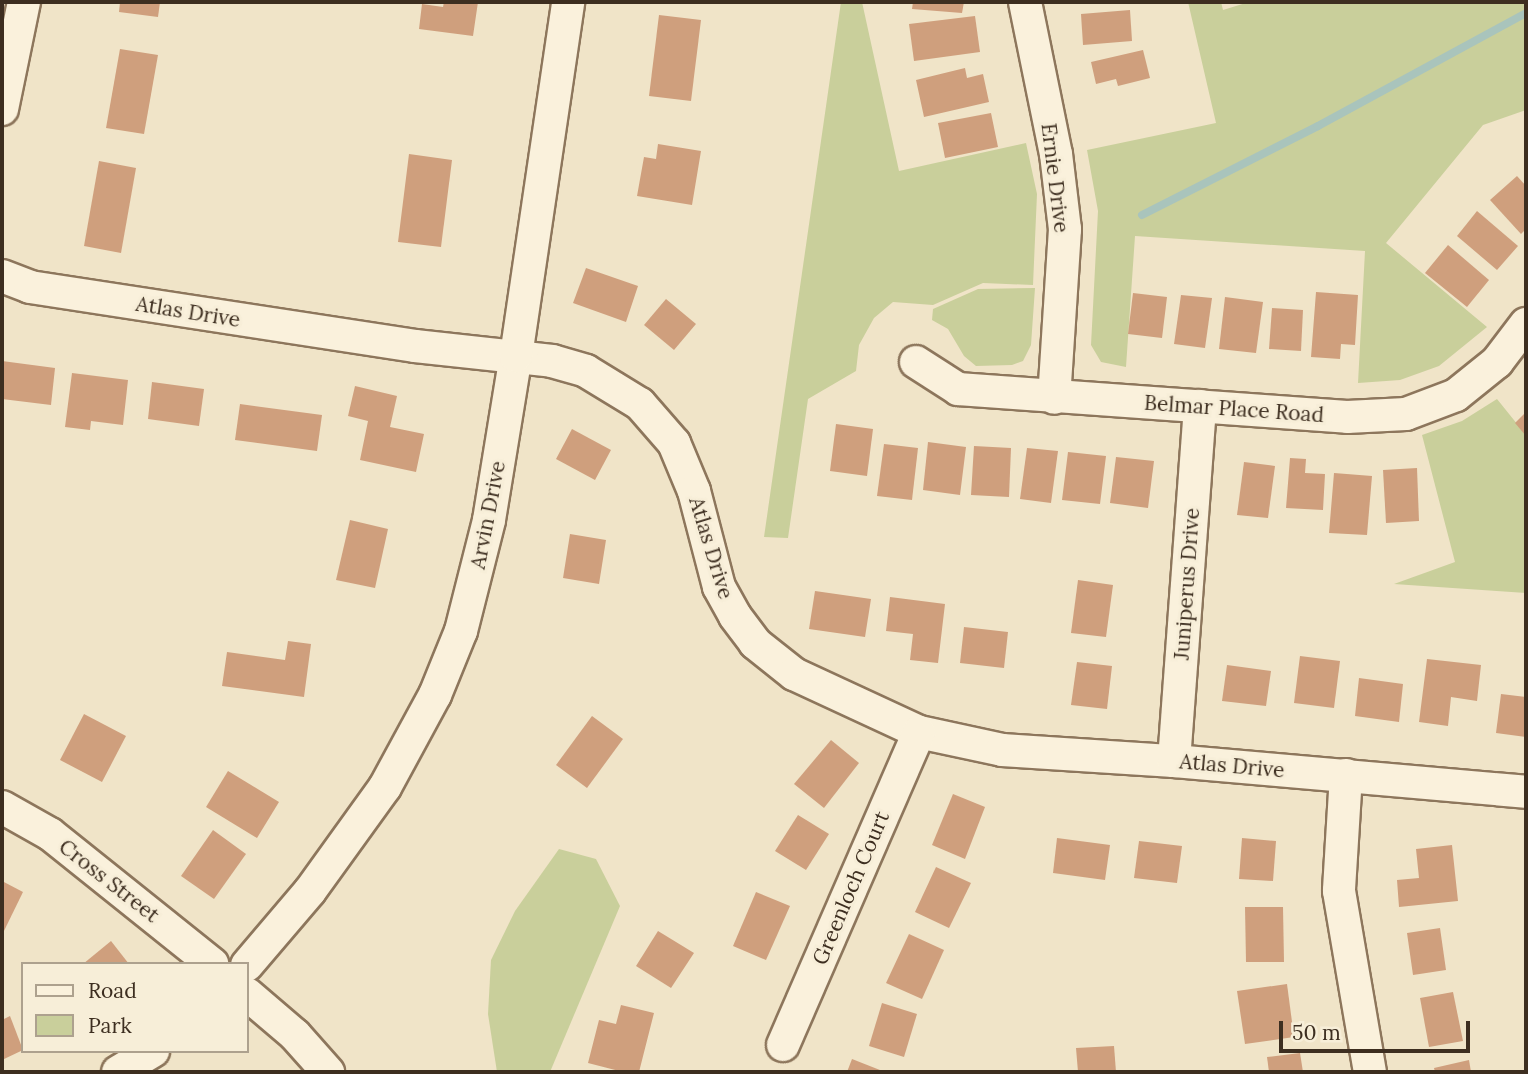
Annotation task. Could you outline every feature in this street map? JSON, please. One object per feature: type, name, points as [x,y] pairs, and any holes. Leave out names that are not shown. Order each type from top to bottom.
[{"type":"street","points":[[2,108],[24,2]]},
{"type":"street","name":"Arvin Drive","points":[[248,964],[310,891],[385,787],[435,695],[460,631],[479,566],[516,356],[568,2]]},
{"type":"street","name":"Ernie Drive","points":[[1025,2],[1056,154],[1065,229],[1054,398]]},
{"type":"street","name":"Atlas Drive","points":[[2,276],[30,288],[415,346],[552,361],[586,371],[640,404],[664,429],[682,458],[719,587],[734,616],[755,643],[794,674],[919,732],[1002,750],[1174,761],[1526,792]]},
{"type":"street","name":"Belmar Place Road","points":[[916,362],[958,389],[1347,417],[1406,414],[1456,396],[1497,362],[1526,324]]},
{"type":"street","name":"Juniperus Drive","points":[[1174,761],[1200,406]]},
{"type":"street","name":"Greenloch Court","points":[[783,1045],[919,732]]},
{"type":"street","points":[[1346,775],[1339,891],[1370,1072]]},
{"type":"street","name":"Cross Street","points":[[2,807],[50,834],[210,962]]},
{"type":"street","points":[[248,994],[295,1035],[328,1072]]},
{"type":"street","points":[[118,1072],[150,1053]]},
{"type":"green space","points":[[841,2],[862,2],[899,171],[1026,143],[1037,194],[1033,285],[983,283],[933,305],[893,302],[874,318],[859,345],[856,371],[808,399],[788,538],[764,537]]},
{"type":"green space","points":[[1188,2],[1221,2],[1223,10],[1249,2],[1526,2],[1526,110],[1483,125],[1386,243],[1487,327],[1439,366],[1400,380],[1358,383],[1365,251],[1135,236],[1126,367],[1101,362],[1091,345],[1098,211],[1087,150],[1216,123]]},
{"type":"green space","points":[[1035,288],[1031,345],[1023,361],[1012,365],[976,366],[964,356],[948,329],[932,320],[933,309],[978,289]]},
{"type":"green space","points":[[1497,399],[1526,435],[1526,593],[1394,584],[1455,562],[1422,435],[1462,421]]},
{"type":"green space","points":[[559,849],[596,859],[620,906],[550,1072],[497,1072],[488,1014],[491,960],[515,911]]},
{"type":"building","points":[[120,2],[160,2],[158,17],[119,12]]},
{"type":"building","points":[[444,2],[478,2],[473,36],[419,29],[422,4],[443,7]]},
{"type":"building","points":[[913,2],[964,2],[962,13],[912,9]]},
{"type":"building","points":[[1130,10],[1132,41],[1083,45],[1081,14]]},
{"type":"building","points":[[659,15],[701,20],[691,101],[649,96]]},
{"type":"building","points":[[975,16],[980,52],[914,61],[909,24]]},
{"type":"building","points":[[120,49],[158,55],[144,134],[106,128]]},
{"type":"building","points":[[1143,50],[1150,78],[1118,86],[1116,79],[1096,84],[1091,62]]},
{"type":"building","points":[[965,68],[967,78],[983,74],[989,102],[924,117],[916,80]]},
{"type":"building","points":[[991,113],[998,147],[945,158],[938,123]]},
{"type":"building","points":[[658,144],[701,151],[692,205],[637,196],[644,157],[656,159]]},
{"type":"building","points":[[409,154],[452,160],[441,247],[398,242]]},
{"type":"building","points":[[99,161],[136,168],[121,253],[84,246]]},
{"type":"building","points":[[1517,176],[1526,186],[1526,229],[1521,234],[1490,200]]},
{"type":"building","points":[[1477,211],[1518,246],[1497,270],[1457,236]]},
{"type":"building","points":[[1448,245],[1489,280],[1467,307],[1425,273]]},
{"type":"building","points":[[586,268],[638,286],[626,322],[573,303]]},
{"type":"building","points":[[1316,292],[1358,295],[1355,345],[1341,344],[1340,359],[1311,357]]},
{"type":"building","points":[[1133,293],[1167,297],[1162,338],[1128,334]]},
{"type":"building","points":[[1181,295],[1212,298],[1205,348],[1174,344]]},
{"type":"building","points":[[1225,297],[1263,302],[1256,353],[1219,349]]},
{"type":"building","points":[[666,299],[696,324],[674,350],[644,325]]},
{"type":"building","points":[[1272,308],[1303,310],[1301,351],[1269,349]]},
{"type":"building","points":[[2,361],[55,368],[51,405],[2,399]]},
{"type":"building","points":[[72,373],[128,380],[123,425],[91,421],[90,430],[65,427]]},
{"type":"building","points":[[152,382],[204,389],[199,426],[148,419]]},
{"type":"building","points":[[355,386],[397,396],[390,427],[424,434],[416,472],[360,460],[368,421],[348,416]]},
{"type":"building","points":[[240,404],[322,415],[317,451],[235,440]]},
{"type":"building","points":[[1526,412],[1526,436],[1515,423]]},
{"type":"building","points":[[836,424],[873,429],[867,476],[830,471]]},
{"type":"building","points":[[572,429],[611,450],[595,480],[556,459]]},
{"type":"building","points":[[928,442],[966,447],[960,495],[923,490]]},
{"type":"building","points":[[884,444],[918,448],[912,500],[877,496]]},
{"type":"building","points":[[974,446],[1011,448],[1009,497],[971,495]]},
{"type":"building","points":[[1027,448],[1058,451],[1051,503],[1020,499]]},
{"type":"building","points":[[1068,452],[1106,456],[1100,504],[1062,500]]},
{"type":"building","points":[[1116,457],[1154,461],[1148,508],[1110,503]]},
{"type":"building","points":[[1290,458],[1306,459],[1305,473],[1325,474],[1323,510],[1286,508]]},
{"type":"building","points":[[1244,462],[1275,466],[1268,518],[1237,515]]},
{"type":"building","points":[[1417,468],[1419,521],[1386,523],[1383,470]]},
{"type":"building","points":[[1334,473],[1372,476],[1367,535],[1329,533]]},
{"type":"building","points":[[350,520],[388,529],[375,588],[336,580]]},
{"type":"building","points":[[570,534],[606,540],[599,584],[563,578]]},
{"type":"building","points":[[1078,580],[1113,585],[1106,637],[1071,633]]},
{"type":"building","points":[[815,591],[871,599],[865,637],[809,629]]},
{"type":"building","points":[[890,597],[945,604],[938,663],[910,660],[913,634],[886,631]]},
{"type":"building","points":[[964,627],[1008,632],[1004,668],[960,663]]},
{"type":"building","points":[[288,641],[311,644],[304,697],[222,686],[227,652],[285,660]]},
{"type":"building","points":[[1300,656],[1340,661],[1334,708],[1294,703]]},
{"type":"building","points":[[1427,659],[1481,665],[1477,701],[1451,697],[1448,726],[1419,722]]},
{"type":"building","points":[[1077,662],[1112,666],[1107,709],[1071,705]]},
{"type":"building","points":[[1227,665],[1271,671],[1266,706],[1222,701]]},
{"type":"building","points":[[1359,678],[1403,684],[1399,722],[1355,716]]},
{"type":"building","points":[[1501,694],[1526,697],[1526,737],[1496,733]]},
{"type":"building","points":[[84,714],[126,736],[102,782],[60,760]]},
{"type":"building","points":[[592,716],[623,739],[587,788],[556,765]]},
{"type":"building","points":[[831,740],[859,763],[824,808],[794,784]]},
{"type":"building","points":[[228,771],[279,802],[257,838],[206,807]]},
{"type":"building","points":[[953,794],[985,807],[965,859],[932,845]]},
{"type":"building","points":[[798,815],[829,834],[806,870],[775,851]]},
{"type":"building","points":[[213,830],[246,854],[214,899],[181,876]]},
{"type":"building","points":[[1057,838],[1110,845],[1105,880],[1053,873]]},
{"type":"building","points":[[1242,838],[1276,841],[1273,881],[1239,879]]},
{"type":"building","points":[[1139,841],[1182,846],[1177,883],[1134,878]]},
{"type":"building","points":[[1452,845],[1458,901],[1399,907],[1397,880],[1419,878],[1416,849]]},
{"type":"building","points":[[936,867],[971,883],[949,928],[915,912]]},
{"type":"building","points":[[2,881],[23,892],[2,935]]},
{"type":"building","points":[[756,892],[790,906],[766,960],[733,946]]},
{"type":"building","points":[[1245,907],[1283,907],[1284,962],[1246,962]]},
{"type":"building","points":[[1440,928],[1446,970],[1413,975],[1407,933]]},
{"type":"building","points":[[658,931],[694,953],[671,988],[636,966]]},
{"type":"building","points":[[909,934],[944,950],[922,999],[886,983]]},
{"type":"building","points":[[111,941],[127,962],[85,962]]},
{"type":"building","points":[[1287,984],[1294,1037],[1245,1044],[1237,991]]},
{"type":"building","points":[[1453,992],[1463,1041],[1429,1047],[1420,998]]},
{"type":"building","points":[[882,1003],[917,1014],[904,1057],[869,1046]]},
{"type":"building","points":[[621,1005],[654,1013],[639,1072],[623,1072],[588,1063],[599,1020],[616,1024]]},
{"type":"building","points":[[10,1016],[21,1051],[2,1060],[2,1020]]},
{"type":"building","points":[[1114,1046],[1116,1072],[1078,1072],[1076,1048]]},
{"type":"building","points":[[1300,1053],[1303,1072],[1269,1072],[1267,1057]]},
{"type":"building","points":[[852,1059],[885,1072],[847,1072]]},
{"type":"building","points":[[1469,1060],[1471,1072],[1435,1072],[1434,1068]]},
{"type":"waterway","points":[[1142,215],[1318,126],[1526,13]]}]
